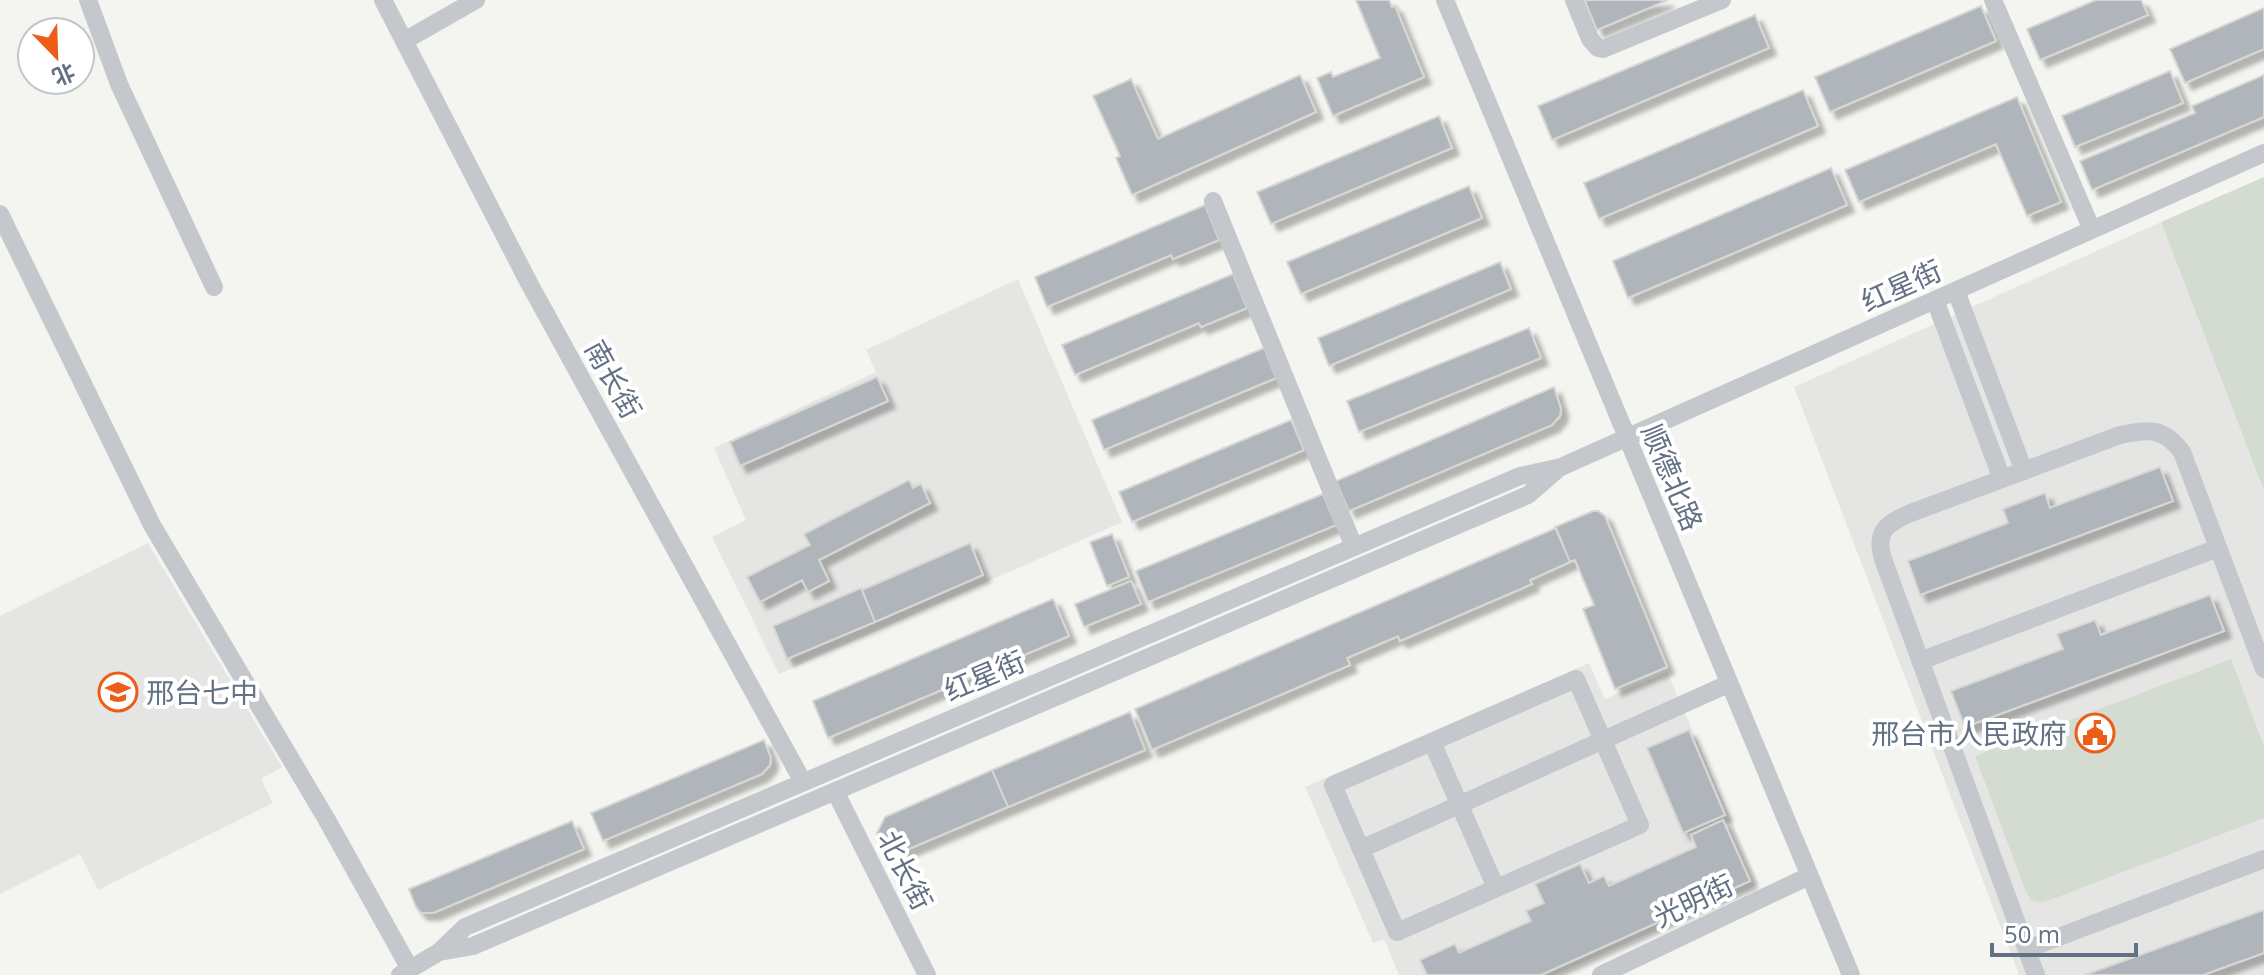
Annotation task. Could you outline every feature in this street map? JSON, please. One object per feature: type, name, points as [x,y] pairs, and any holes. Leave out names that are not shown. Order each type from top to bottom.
[{"type":"street","points":[[88,0],[119,84],[214,287]]},
{"type":"street","name":"南长街","points":[[383,0],[529,283],[803,782]]},
{"type":"street","points":[[404,41],[476,0]]},
{"type":"street","name":"顺德北路","points":[[1445,0],[1851,975]]},
{"type":"street","points":[[1574,0],[1590,39],[1603,49],[1722,0]]},
{"type":"street","points":[[1993,0],[2092,230]]},
{"type":"street","name":"红星街","points":[[414,970],[465,927],[1520,476],[1561,467],[2264,153]]},
{"type":"street","points":[[1213,201],[1354,547]]},
{"type":"street","points":[[0,214],[152,525],[414,970]]},
{"type":"street","points":[[1956,291],[2024,471]]},
{"type":"street","points":[[1935,300],[2002,479]]},
{"type":"street","points":[[2036,975],[1883,559],[1879,539],[1885,528],[1892,522],[2120,435],[2149,430],[2167,436],[2182,452],[2264,669]]},
{"type":"street","name":"红星街","points":[[439,952],[473,946],[1528,495],[1561,467]]},
{"type":"street","points":[[1920,661],[2218,548]]},
{"type":"street","points":[[1576,679],[1640,825],[1397,932],[1333,785],[1432,742],[1576,679]]},
{"type":"street","points":[[1361,849],[1728,684]]},
{"type":"street","points":[[1432,742],[1496,888]]},
{"type":"street","name":"北长街","points":[[835,791],[927,975]]},
{"type":"street","points":[[2027,949],[2264,859]]},
{"type":"street","name":"光明街","points":[[1601,975],[1809,876]]},
{"type":"shaded area","points":[[2264,177],[2264,491],[2161,222]]},
{"type":"shaded area","name":"邢台市人民政府","points":[[2161,222],[2264,491],[2264,975],[2019,975],[1794,387]]},
{"type":"shaded area","points":[[1018,279],[1122,522],[779,674],[712,537],[746,520],[714,448],[876,372],[866,350]]},
{"type":"shaded area","name":"邢台七中","points":[[148,543],[282,767],[261,779],[273,803],[98,890],[80,854],[0,894],[0,616]]},
{"type":"shaded area","points":[[2231,659],[2264,746],[2264,818],[2050,900],[2031,900],[1975,756]]},
{"type":"shaded area","points":[[1589,663],[1605,699],[1667,672],[1759,884],[1554,975],[1399,975],[1384,939],[1373,943],[1305,787]]},
{"type":"building","points":[[1356,0],[1389,0],[1392,7],[1395,6],[1424,77],[1333,116],[1317,78],[1331,72],[1333,77],[1380,58]]},
{"type":"building","points":[[1668,0],[1597,30],[1585,1]]},
{"type":"building","points":[[2096,0],[2141,0],[2148,15],[2040,60],[2027,29]]},
{"type":"building","points":[[1981,6],[1996,41],[1830,112],[1815,77]]},
{"type":"building","points":[[2264,8],[2264,49],[2185,83],[2170,49]]},
{"type":"building","points":[[1755,15],[1769,48],[1552,140],[1538,106]]},
{"type":"building","points":[[2170,71],[2183,103],[2075,147],[2062,116]]},
{"type":"building","points":[[1300,75],[1316,112],[1132,195],[1116,158],[1120,156],[1093,96],[1131,79],[1158,139]]},
{"type":"building","points":[[2264,75],[2264,117],[2092,190],[2080,161],[2195,113],[2192,106]]},
{"type":"building","points":[[1803,90],[1818,126],[1599,219],[1584,183]]},
{"type":"building","points":[[2017,97],[2061,202],[2027,216],[1996,144],[1859,202],[1845,170]]},
{"type":"building","points":[[1439,116],[1452,148],[1271,224],[1257,192]]},
{"type":"building","points":[[1831,168],[1847,205],[1628,298],[1613,261]]},
{"type":"building","points":[[1469,186],[1482,218],[1301,294],[1287,262]]},
{"type":"building","points":[[1205,205],[1219,240],[1173,259],[1171,255],[1047,307],[1035,277]]},
{"type":"building","points":[[1500,262],[1511,289],[1329,366],[1318,338]]},
{"type":"building","points":[[1233,274],[1247,308],[1201,327],[1199,323],[1075,375],[1062,345]]},
{"type":"building","points":[[1529,328],[1541,358],[1359,432],[1347,401]]},
{"type":"building","points":[[1264,348],[1276,378],[1104,450],[1092,420]]},
{"type":"building","points":[[877,377],[888,401],[740,466],[730,442]]},
{"type":"building","points":[[1554,387],[1561,409],[1560,416],[1552,425],[1349,511],[1336,481]]},
{"type":"building","points":[[1291,420],[1304,450],[1132,522],[1119,492]]},
{"type":"building","points":[[2160,467],[2173,501],[1920,595],[1908,561],[2008,523],[2003,509],[2045,493],[2050,508]]},
{"type":"building","points":[[909,480],[913,488],[921,484],[930,503],[819,560],[829,581],[808,592],[802,580],[760,602],[747,577],[810,545],[804,534]]},
{"type":"building","points":[[1323,494],[1336,525],[1148,602],[1136,571]]},
{"type":"building","points":[[1593,511],[1605,516],[1667,667],[1615,689],[1583,609],[1594,605],[1575,560],[1570,562],[1555,527]]},
{"type":"building","points":[[1556,528],[1570,562],[1530,580],[1532,584],[1400,641],[1398,636],[1347,658],[1350,665],[1152,750],[1135,709]]},
{"type":"building","points":[[1112,534],[1129,577],[1107,586],[1090,542]]},
{"type":"building","points":[[970,543],[983,575],[875,622],[862,590]]},
{"type":"building","points":[[1131,581],[1141,604],[1084,627],[1075,604]]},
{"type":"building","points":[[861,588],[875,622],[787,659],[773,626]]},
{"type":"building","points":[[2210,595],[2224,631],[1965,727],[1951,691],[2063,649],[2057,634],[2095,620],[2101,635]]},
{"type":"building","points":[[1053,599],[1069,636],[828,738],[813,701]]},
{"type":"building","points":[[1130,712],[1145,750],[1008,807],[992,770]]},
{"type":"building","points":[[1689,730],[1725,815],[1683,833],[1647,748]]},
{"type":"building","points":[[764,740],[771,758],[770,765],[762,774],[603,841],[591,813]]},
{"type":"building","points":[[992,770],[1008,807],[885,859],[877,833],[885,817]]},
{"type":"building","points":[[1723,820],[1750,881],[1541,975],[1427,975],[1420,960],[1455,944],[1459,953],[1531,921],[1526,911],[1544,903],[1535,884],[1580,864],[1589,883],[1604,876],[1609,886],[1696,847],[1691,835]]},
{"type":"building","points":[[572,821],[584,849],[433,913],[421,913],[416,907],[409,889]]},
{"type":"building","points":[[2264,910],[2264,953],[2203,975],[2085,975]]},
{"type":"place","name":"邢台七中","points":[[118,692]]},
{"type":"place","name":"邢台市人民政府","points":[[2095,733]]}]
